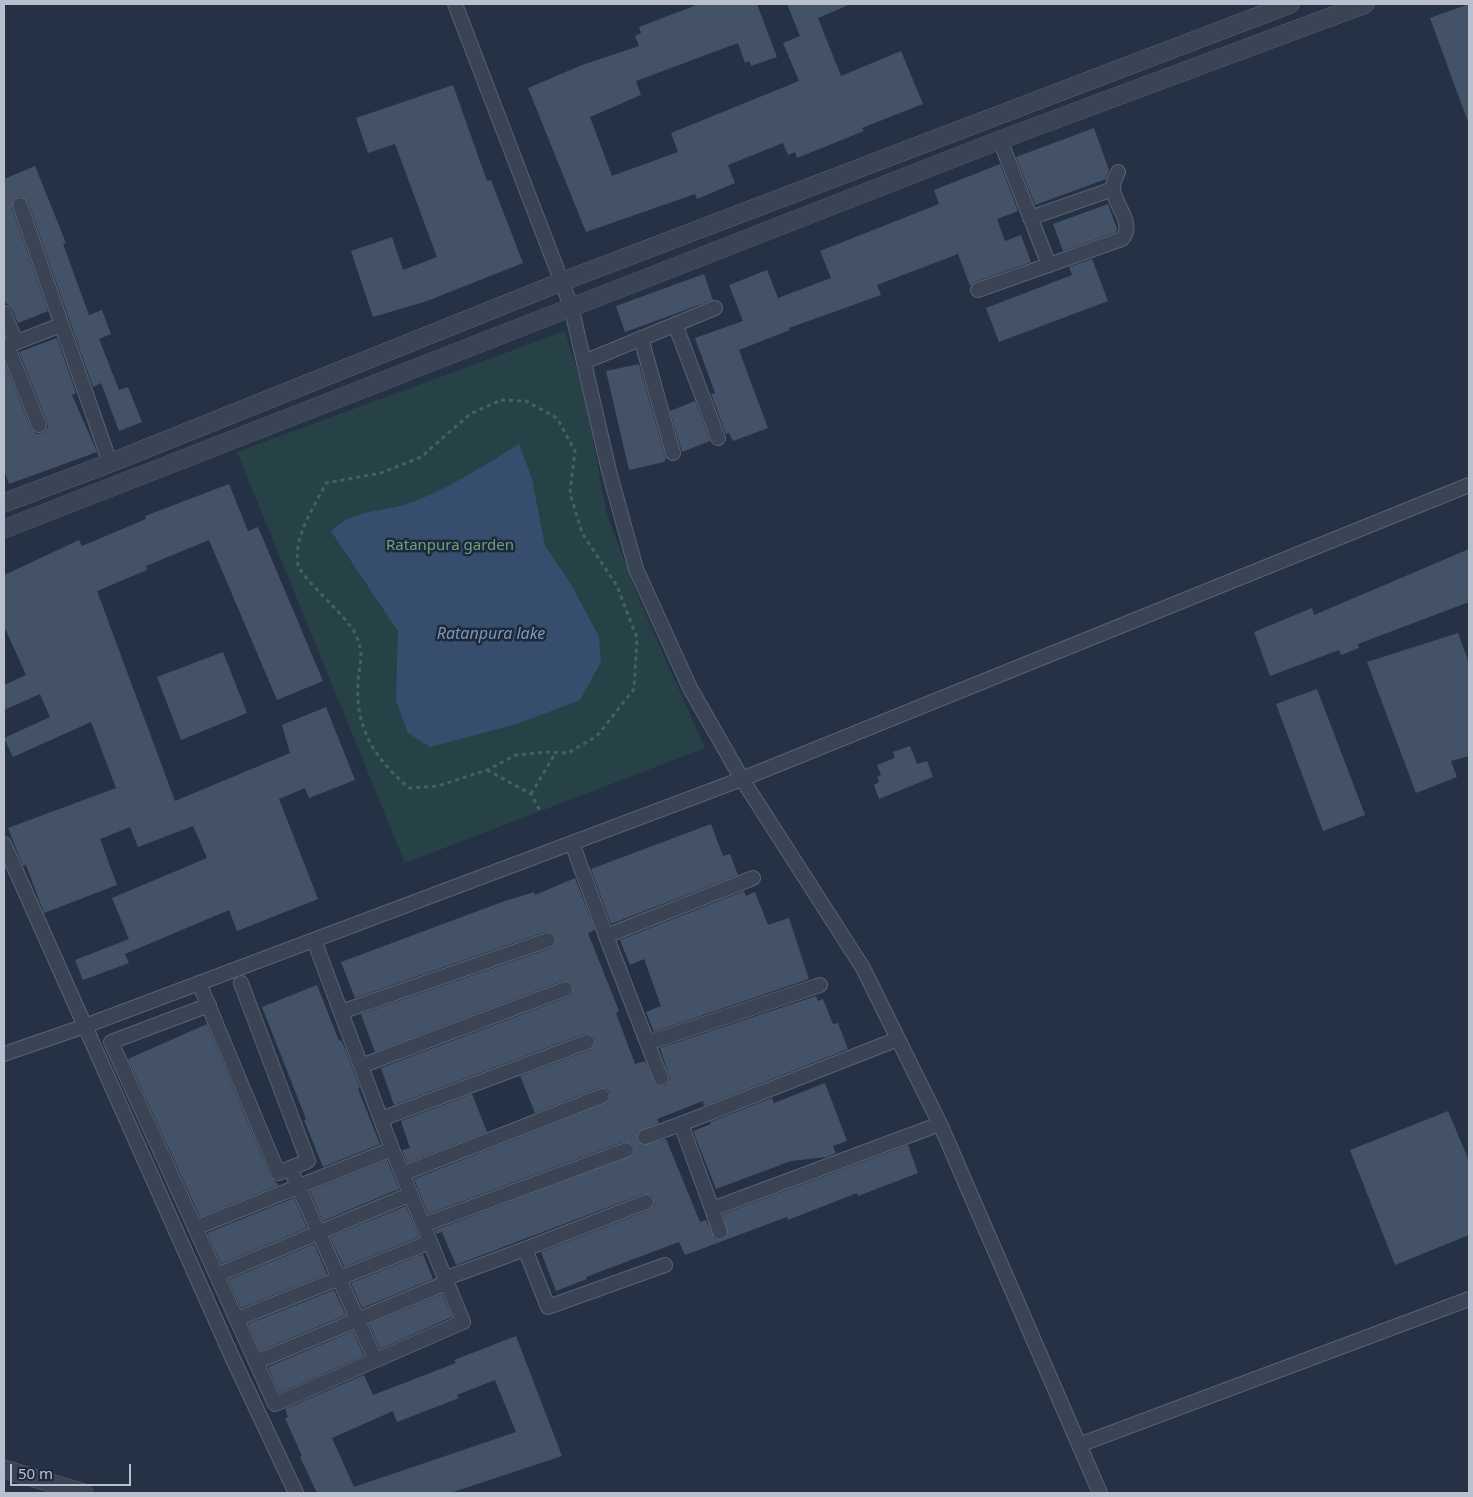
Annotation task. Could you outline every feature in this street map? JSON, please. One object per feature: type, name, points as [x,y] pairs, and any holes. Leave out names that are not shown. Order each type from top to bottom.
[{"type":"street","points":[[455,4],[571,306],[609,470],[636,569],[690,688],[742,779],[863,968],[940,1124],[1100,1493]]},
{"type":"street","points":[[4,504],[561,282],[1290,4]]},
{"type":"street","points":[[4,529],[1000,140],[1365,4]]},
{"type":"street","points":[[1000,140],[1049,265]]},
{"type":"street","points":[[978,290],[1115,242],[1126,233],[1127,226],[1112,189],[1118,172]]},
{"type":"street","points":[[1030,218],[1112,189]]},
{"type":"street","points":[[20,206],[110,463]]},
{"type":"street","points":[[584,362],[715,308]]},
{"type":"street","points":[[4,313],[9,345],[39,424]]},
{"type":"street","points":[[675,324],[718,438]]},
{"type":"street","points":[[9,345],[61,325]]},
{"type":"street","points":[[640,338],[673,454]]},
{"type":"street","points":[[4,1054],[85,1026],[742,779],[1469,485]]},
{"type":"street","points":[[572,843],[661,1078]]},
{"type":"street","points":[[4,844],[233,1360],[296,1493]]},
{"type":"street","points":[[606,936],[753,878]]},
{"type":"street","points":[[209,1005],[111,1042],[275,1404],[463,1322],[402,1174],[314,940]]},
{"type":"street","points":[[341,1012],[548,940]]},
{"type":"street","points":[[199,983],[278,1173],[308,1161],[241,982]]},
{"type":"street","points":[[648,1043],[820,985]]},
{"type":"street","points":[[362,1066],[565,988]]},
{"type":"street","points":[[645,1137],[898,1039]]},
{"type":"street","points":[[381,1119],[587,1042]]},
{"type":"street","points":[[402,1174],[602,1096]]},
{"type":"street","points":[[681,1124],[720,1232]]},
{"type":"street","points":[[712,1209],[940,1124]]},
{"type":"street","points":[[195,1228],[392,1148]]},
{"type":"street","points":[[423,1225],[626,1150]]},
{"type":"street","points":[[290,1168],[376,1359]]},
{"type":"street","points":[[217,1275],[410,1194]]},
{"type":"street","points":[[256,1362],[358,1320],[445,1281],[646,1202]]},
{"type":"street","points":[[237,1320],[430,1242]]},
{"type":"street","points":[[525,1250],[548,1307],[665,1265]]},
{"type":"street","points":[[1079,1445],[1469,1299]]},
{"type":"street","points":[[4,1469],[84,1493]]},
{"type":"path","points":[[501,400],[526,401],[557,418],[575,452],[570,493],[582,533],[617,586],[637,638],[634,689],[597,736],[568,753],[516,755],[487,770],[438,786],[409,788],[388,770],[365,733],[357,704],[359,675],[363,658],[355,634],[339,612],[299,566],[298,542],[326,483],[382,472],[421,457],[470,414],[501,400]]},
{"type":"path","points":[[531,794],[556,752]]},
{"type":"path","points":[[487,770],[531,794],[540,811]]},
{"type":"green space","name":"Ratanpura garden","points":[[565,331],[585,398],[607,515],[641,604],[705,748],[405,863],[237,452]]},
{"type":"water","name":"Ratanpura lake","points":[[519,444],[532,479],[545,546],[571,584],[599,637],[601,662],[580,700],[520,723],[430,747],[408,733],[396,701],[398,631],[331,531],[341,523],[361,514],[405,505],[443,489]]},
{"type":"building","points":[[699,4],[757,4],[777,57],[751,66],[749,61],[745,63],[738,43],[636,81],[641,95],[590,117],[612,176],[678,152],[671,133],[799,81],[783,43],[800,36],[787,4],[851,4],[818,18],[841,76],[901,51],[923,104],[862,128],[864,131],[797,158],[795,152],[788,155],[783,143],[728,165],[735,183],[697,199],[695,194],[586,232],[528,88],[582,65],[639,46],[635,36],[641,33],[639,27]]},
{"type":"building","points":[[1469,4],[1469,122],[1468,122],[1430,18]]},
{"type":"building","points":[[453,85],[487,181],[491,180],[523,263],[427,301],[373,317],[351,251],[392,237],[403,270],[437,257],[395,144],[368,153],[356,118]]},
{"type":"building","points":[[1094,128],[1109,170],[1106,179],[1035,205],[1016,157]]},
{"type":"building","points":[[1000,164],[1018,211],[997,219],[1005,241],[1021,235],[1031,262],[975,282],[970,286],[958,254],[877,285],[881,295],[789,328],[790,330],[739,350],[768,428],[733,441],[729,433],[726,434],[711,394],[715,393],[695,338],[743,321],[729,285],[767,270],[778,298],[831,278],[820,251],[939,204],[934,190]]},
{"type":"building","points":[[35,166],[66,243],[63,244],[89,315],[102,310],[111,334],[99,339],[119,390],[128,387],[142,422],[119,431],[101,383],[93,387],[28,202],[21,196],[13,200],[12,208],[48,311],[18,323],[12,309],[4,301],[4,179]]},
{"type":"building","points":[[1108,204],[1117,229],[1116,232],[1063,251],[1053,224]]},
{"type":"building","points":[[1092,259],[1108,301],[999,342],[986,308],[1072,275],[1069,267]]},
{"type":"building","points":[[704,274],[713,300],[625,332],[616,306]]},
{"type":"building","points":[[57,338],[76,393],[72,395],[97,452],[9,484],[4,470],[4,361],[31,428],[37,434],[43,433],[48,427],[47,422],[19,352]]},
{"type":"building","points":[[639,364],[666,459],[664,462],[629,470],[606,371]]},
{"type":"building","points":[[695,401],[710,441],[682,452],[670,411]]},
{"type":"building","points":[[229,484],[248,531],[258,527],[323,681],[277,700],[209,540],[146,566],[147,570],[97,591],[175,801],[290,753],[282,725],[326,707],[355,780],[309,798],[305,788],[279,799],[318,899],[237,931],[229,910],[125,954],[129,963],[83,980],[75,960],[129,939],[112,898],[207,858],[193,826],[138,847],[130,827],[100,839],[117,885],[44,913],[26,865],[23,866],[8,828],[116,788],[91,722],[13,757],[4,738],[50,717],[40,694],[4,710],[4,685],[26,675],[4,626],[4,575],[79,540],[82,546],[146,519],[145,516]]},
{"type":"building","points":[[1469,549],[1469,602],[1358,644],[1359,648],[1341,655],[1339,650],[1270,676],[1254,632],[1312,608],[1314,615]]},
{"type":"building","points":[[1458,633],[1469,663],[1469,756],[1451,761],[1457,777],[1416,793],[1367,662]]},
{"type":"building","points":[[223,652],[247,713],[181,740],[157,677]]},
{"type":"building","points":[[1317,689],[1365,815],[1323,831],[1276,704]]},
{"type":"building","points":[[910,746],[917,764],[927,761],[933,777],[879,799],[874,785],[879,782],[877,777],[881,775],[877,765],[895,758],[893,752]]},
{"type":"building","points":[[711,824],[723,856],[730,854],[738,875],[611,924],[591,869]]},
{"type":"building","points":[[575,878],[595,930],[588,933],[619,1011],[616,1013],[635,1064],[645,1061],[656,1085],[665,1086],[670,1079],[660,1048],[816,996],[818,1001],[823,999],[833,1024],[838,1023],[848,1049],[704,1106],[703,1101],[657,1119],[659,1123],[638,1132],[637,1140],[643,1145],[666,1139],[700,1222],[706,1220],[715,1239],[723,1240],[728,1234],[723,1214],[908,1145],[918,1173],[858,1196],[857,1193],[788,1220],[787,1217],[685,1255],[679,1242],[586,1277],[587,1279],[556,1291],[541,1252],[649,1210],[655,1204],[652,1196],[643,1194],[456,1265],[442,1232],[436,1234],[435,1230],[633,1155],[634,1147],[632,1144],[623,1142],[428,1214],[414,1179],[608,1102],[610,1092],[607,1089],[599,1088],[535,1113],[520,1076],[590,1050],[595,1044],[595,1038],[589,1034],[584,1034],[394,1105],[381,1068],[568,997],[572,994],[573,986],[570,982],[562,981],[375,1052],[361,1014],[551,948],[556,942],[556,937],[550,932],[545,932],[355,998],[341,962],[502,902],[534,892],[535,895]]},
{"type":"building","points":[[744,891],[746,896],[755,892],[768,925],[789,918],[809,979],[654,1032],[646,1012],[661,1006],[644,959],[630,965],[620,940]]},
{"type":"building","points":[[317,985],[339,1041],[341,1040],[347,1053],[360,1088],[358,1089],[380,1144],[323,1167],[262,1007]]},
{"type":"building","points":[[207,1024],[270,1176],[279,1185],[200,1217],[128,1059]]},
{"type":"building","points":[[825,1083],[847,1141],[833,1146],[836,1153],[827,1157],[791,1161],[716,1189],[693,1131],[711,1124],[710,1122],[772,1098],[774,1103]]},
{"type":"building","points":[[472,1094],[487,1132],[407,1163],[402,1150],[410,1148],[401,1121]]},
{"type":"building","points":[[1448,1111],[1469,1161],[1469,1235],[1395,1265],[1350,1150]]},
{"type":"building","points":[[387,1160],[399,1189],[323,1221],[310,1191]]},
{"type":"building","points":[[294,1198],[307,1228],[221,1264],[207,1233]]},
{"type":"building","points":[[406,1206],[419,1237],[344,1267],[330,1237]]},
{"type":"building","points":[[314,1244],[327,1274],[241,1308],[228,1280]]},
{"type":"building","points":[[423,1254],[433,1279],[362,1308],[351,1283]]},
{"type":"building","points":[[334,1290],[346,1315],[260,1351],[248,1324]]},
{"type":"building","points":[[442,1294],[452,1317],[380,1349],[369,1324]]},
{"type":"building","points":[[353,1331],[364,1356],[279,1393],[268,1367]]},
{"type":"building","points":[[516,1336],[562,1456],[450,1493],[317,1493],[300,1457],[302,1456],[285,1418],[288,1417],[285,1409],[364,1375],[373,1395],[456,1363],[454,1360]],"holes":[[[495,1380],[516,1432],[354,1487],[332,1438],[393,1411],[397,1422],[459,1398],[457,1395]]]}]
